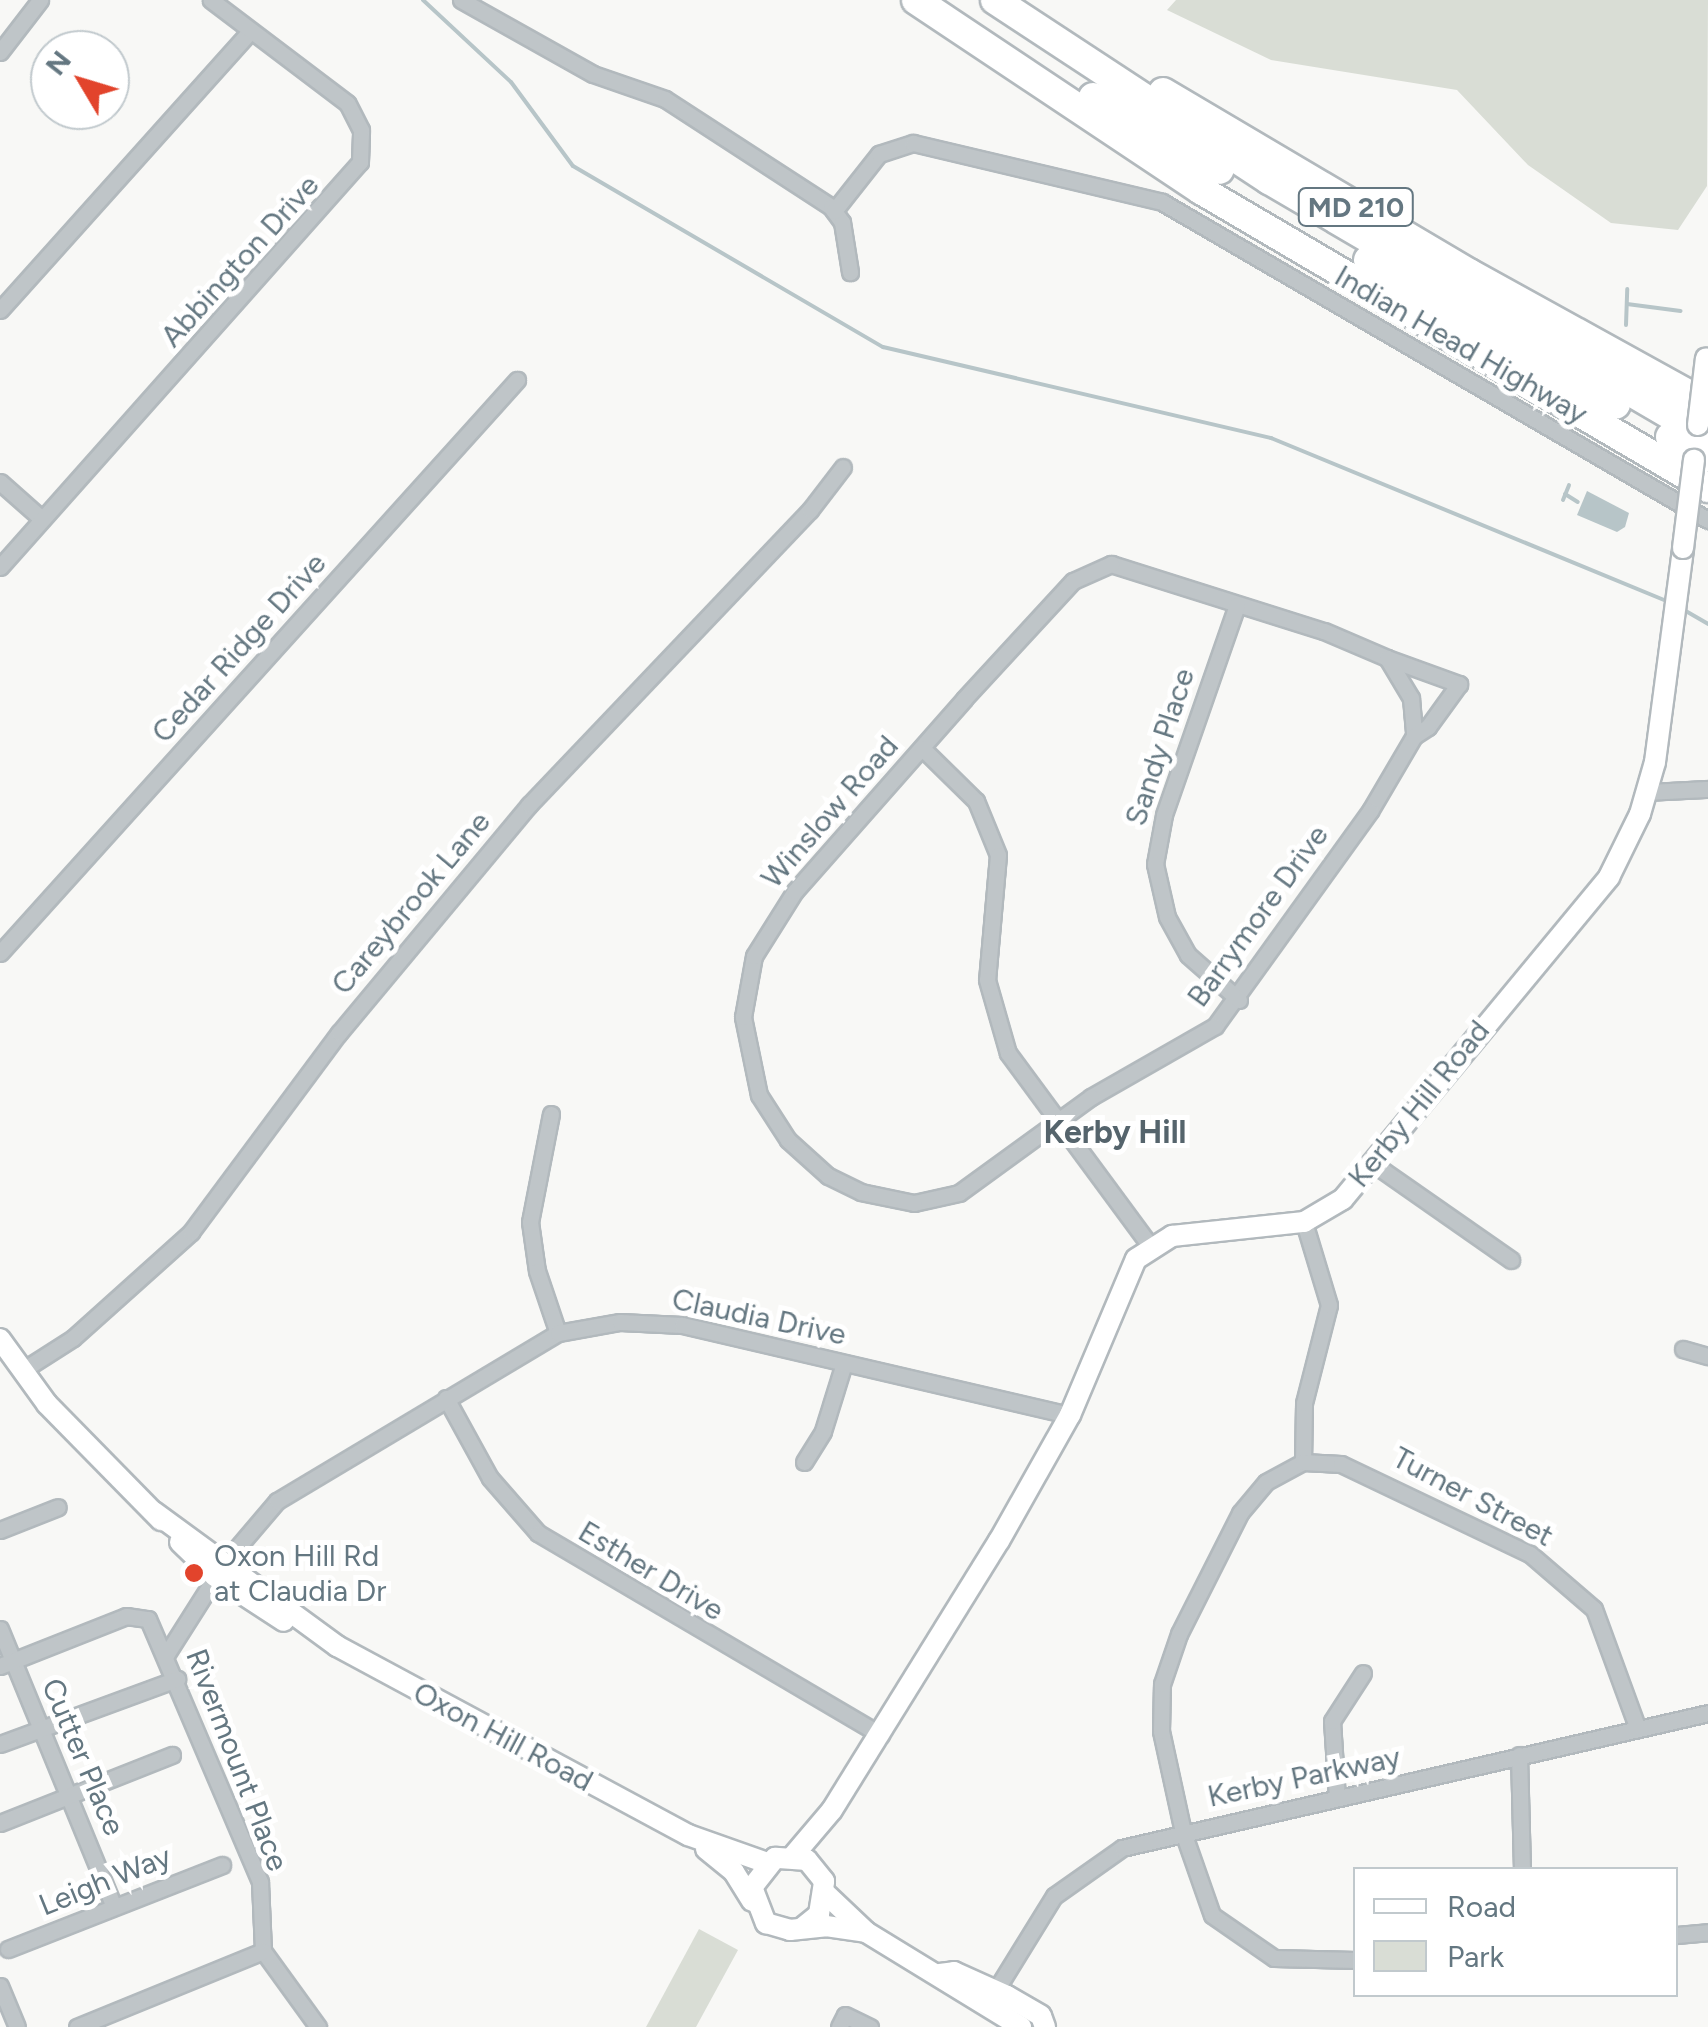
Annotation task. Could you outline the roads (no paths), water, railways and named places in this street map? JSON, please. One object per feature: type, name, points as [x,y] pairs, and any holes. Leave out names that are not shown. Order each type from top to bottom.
[{"type":"highway","name":"Indian Head Highway","points":[[916,0],[1201,190],[1708,488]]},
{"type":"highway","points":[[994,0],[1269,180],[1701,438]]},
{"type":"highway","name":"MD 210","points":[[1009,0],[1468,274],[1701,438]]},
{"type":"highway","points":[[1005,56],[1094,97],[1701,438]]},
{"type":"main road","name":"Kerby Hill Road","points":[[1151,1246],[1186,1233],[1304,1222],[1343,1199],[1375,1165],[1469,1040],[1609,877],[1648,792],[1701,438],[1708,355]]},
{"type":"main road","points":[[866,1932],[766,1923],[752,1902],[757,1873],[767,1863],[793,1856],[832,1810],[881,1735],[1070,1416],[1124,1279],[1151,1246]]},
{"type":"main road","name":"Oxon Hill Road","points":[[0,1339],[47,1404],[154,1512],[258,1607],[318,1635],[688,1836],[734,1872],[752,1902]]},
{"type":"main road","points":[[832,1810],[818,1870],[826,1894],[866,1932],[990,2000],[1041,2016],[1044,2027]]},
{"type":"main road","name":"Oxon Hill Road","points":[[688,1836],[767,1863]]},
{"type":"main road","points":[[793,1856],[818,1870]]},
{"type":"main road","points":[[802,1928],[819,1914],[826,1894]]},
{"type":"main road","points":[[990,2000],[1021,2027]]},
{"type":"street","points":[[0,52],[40,0]]},
{"type":"street","name":"Abbington Drive","points":[[0,566],[360,162],[361,130],[347,103],[211,0]]},
{"type":"street","points":[[462,0],[593,74],[614,76],[665,99],[834,211],[850,272]]},
{"type":"street","points":[[0,310],[250,31]]},
{"type":"street","points":[[834,211],[879,154],[912,143],[1162,202],[1708,520]]},
{"type":"street","name":"Cedar Ridge Drive","points":[[0,952],[517,380]]},
{"type":"street","name":"Careybrook Lane","points":[[23,1370],[73,1338],[190,1232],[339,1034],[528,806],[810,510],[843,468]]},
{"type":"street","points":[[0,482],[42,520]]},
{"type":"street","name":"Winslow Road","points":[[1058,1123],[971,1186],[907,1202],[860,1192],[828,1176],[788,1140],[759,1095],[743,1017],[761,942],[795,891],[1065,589],[1093,569],[1130,568],[1459,684]]},
{"type":"street","name":"Sandy Place","points":[[1237,605],[1164,814],[1155,864],[1166,917],[1188,955],[1238,1000]]},
{"type":"street","points":[[1387,658],[1412,698],[1414,736]]},
{"type":"street","name":"Barrymore Drive","points":[[1058,1123],[1106,1087],[1208,1031],[1238,1000],[1385,790],[1414,736],[1428,727],[1459,684]]},
{"type":"street","points":[[922,748],[970,792],[998,854],[986,932],[992,1015],[1008,1053],[1151,1246]]},
{"type":"street","points":[[1648,792],[1708,789]]},
{"type":"street","points":[[551,1114],[530,1222],[539,1281],[558,1333]]},
{"type":"street","points":[[1375,1165],[1511,1260]]},
{"type":"street","points":[[1304,1222],[1328,1305],[1304,1403],[1303,1462],[1249,1499],[1171,1654],[1160,1716],[1182,1832],[1206,1904],[1227,1930],[1287,1961],[1353,1960]]},
{"type":"street","name":"Claudia Drive","points":[[166,1654],[220,1569],[277,1501],[558,1333],[620,1322],[672,1324],[1070,1416]]},
{"type":"street","points":[[1683,1349],[1708,1356]]},
{"type":"street","points":[[804,1462],[823,1431],[844,1364]]},
{"type":"street","name":"Esther Drive","points":[[446,1398],[505,1500],[538,1533],[881,1735]]},
{"type":"street","name":"Turner Street","points":[[1303,1462],[1366,1472],[1482,1528],[1566,1579],[1587,1599],[1609,1639],[1638,1729]]},
{"type":"street","points":[[0,1530],[58,1507]]},
{"type":"street","name":"Rivermount Place","points":[[6,1664],[126,1616],[148,1619],[177,1678],[260,1882],[264,1951]]},
{"type":"street","name":"Cutter Place","points":[[0,1629],[6,1664],[42,1728],[114,1907]]},
{"type":"street","points":[[1337,1798],[1332,1721],[1363,1674]]},
{"type":"street","points":[[0,1744],[177,1678]]},
{"type":"street","name":"Kerby Parkway","points":[[990,2000],[1064,1886],[1107,1854],[1182,1832],[1708,1712]]},
{"type":"street","points":[[0,1823],[172,1755]]},
{"type":"street","points":[[1519,1755],[1522,1867]]},
{"type":"street","name":"Leigh Way","points":[[8,1949],[222,1865]]},
{"type":"street","points":[[1678,1935],[1708,1932]]},
{"type":"street","points":[[77,2027],[264,1951],[318,2027]]},
{"type":"street","points":[[0,1986],[17,2027]]},
{"type":"street","points":[[839,2027],[846,2015],[870,2027]]},
{"type":"waterway","points":[[423,0],[511,82],[573,166],[883,347],[1271,438],[1671,603]]},
{"type":"waterway","points":[[1626,325],[1627,289]]},
{"type":"waterway","points":[[1627,304],[1681,311]]},
{"type":"waterway","points":[[1563,500],[1569,485]]},
{"type":"waterway","points":[[1565,494],[1578,502]]},
{"type":"waterway","points":[[1684,610],[1708,624]]},
{"type":"place","name":"Oxon Hill Rd at Claudia Dr","points":[[194,1573]]},
{"type":"district","name":"Kerby Hill","points":[[1115,1132]]}]
